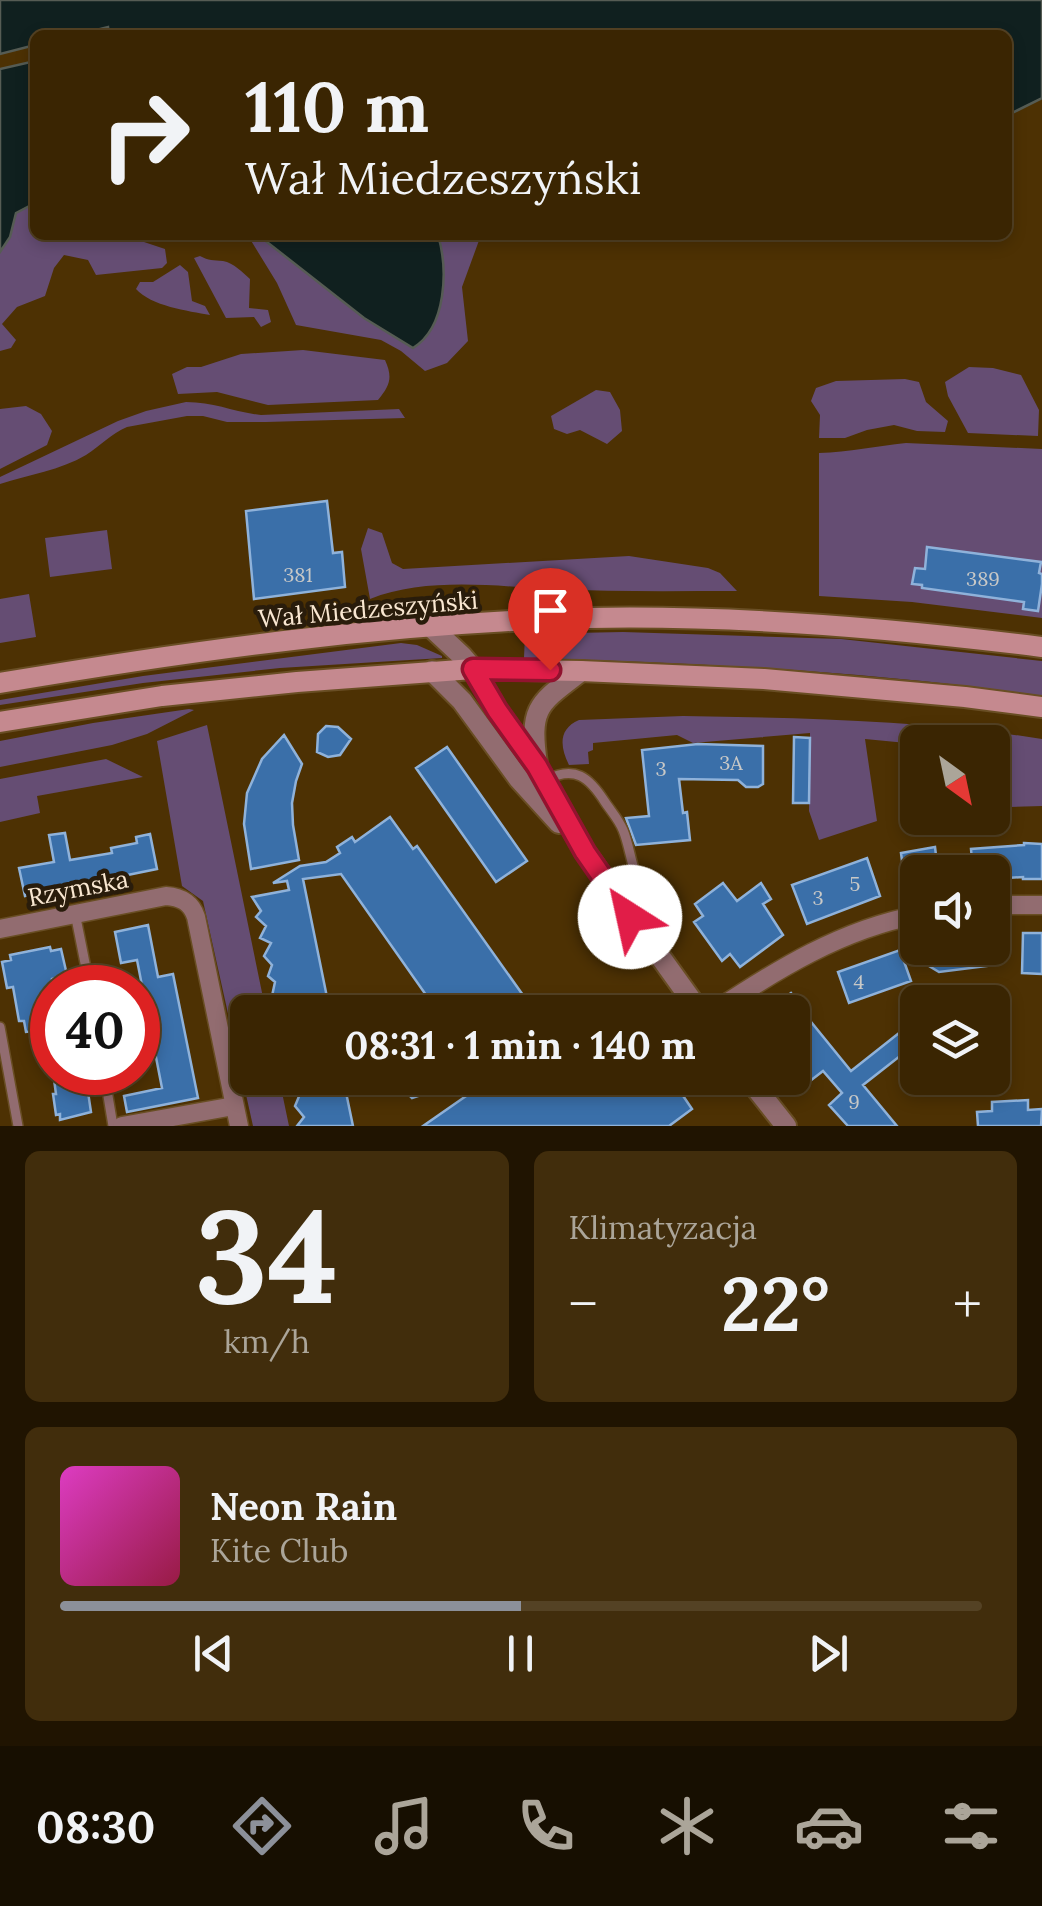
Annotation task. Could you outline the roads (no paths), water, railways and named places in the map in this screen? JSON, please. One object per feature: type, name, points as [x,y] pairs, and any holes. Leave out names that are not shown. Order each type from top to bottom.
[{"type":"main road","name":"Wał Miedzeszyński","points":[[0,683],[347,633],[590,618],[676,618],[895,630],[1042,647]]},
{"type":"main road","points":[[0,722],[162,696],[473,669],[581,670],[800,682],[1042,707]]},
{"type":"street","points":[[430,626],[473,669],[585,852],[688,995]]},
{"type":"street","points":[[539,781],[533,736],[538,710],[581,670]]},
{"type":"street","points":[[432,671],[462,701],[519,779],[539,781]]},
{"type":"street","name":"Rzymska","points":[[0,929],[166,896],[182,898],[196,917],[234,1106]]},
{"type":"street","points":[[1010,905],[1042,905]]},
{"type":"street","points":[[739,995],[810,953],[900,920]]},
{"type":"street","points":[[761,1095],[786,1126]]},
{"type":"street","points":[[122,1126],[234,1106],[239,1126]]},
{"type":"lane","points":[[539,781],[568,772],[594,785],[622,827],[634,869],[618,899]]},
{"type":"lane","points":[[75,914],[85,965]]},
{"type":"lane","points":[[0,1027],[18,1126]]},
{"type":"lane","points":[[108,1095],[113,1126]]}]
